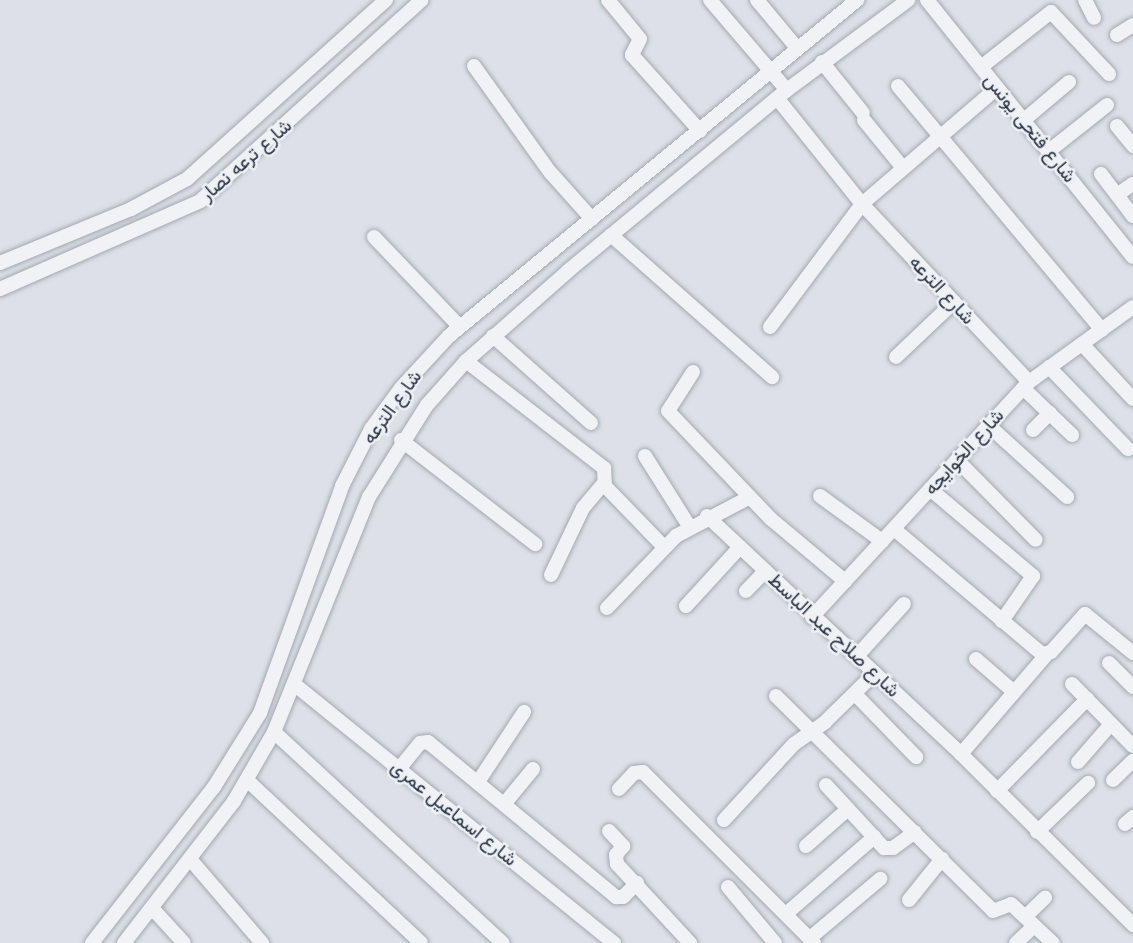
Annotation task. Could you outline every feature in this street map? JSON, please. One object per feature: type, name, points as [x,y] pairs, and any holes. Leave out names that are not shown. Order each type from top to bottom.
[{"type":"street","name":"شارع ترعه نصار","points":[[0,262],[131,209],[187,179],[386,0]]},
{"type":"street","name":"شارع ترعه نصار","points":[[0,289],[200,201],[422,0]]},
{"type":"street","points":[[608,0],[640,39],[632,55],[700,131]]},
{"type":"street","points":[[710,0],[770,69],[782,94]]},
{"type":"street","points":[[757,0],[797,48]]},
{"type":"street","name":"شارع الترعه","points":[[92,943],[239,749],[277,673],[319,544],[371,429],[401,388],[460,327],[857,0]]},
{"type":"street","name":"شارع الترعه","points":[[124,943],[247,780],[274,733],[369,497],[401,440],[466,361],[611,235],[782,94],[908,0]]},
{"type":"street","name":"شارع فتحى يونس","points":[[927,0],[1133,257]]},
{"type":"street","points":[[1085,0],[1094,18]]},
{"type":"street","points":[[981,67],[1051,12],[1109,74]]},
{"type":"street","points":[[1117,35],[1133,25]]},
{"type":"street","points":[[822,62],[904,168]]},
{"type":"street","points":[[474,66],[550,172],[592,219]]},
{"type":"street","points":[[1024,120],[1069,82]]},
{"type":"street","points":[[898,86],[1102,330]]},
{"type":"street","points":[[770,327],[862,204],[998,88]]},
{"type":"street","name":"شارع الترعه","points":[[782,94],[862,204],[954,302],[1049,413],[1072,435]]},
{"type":"street","points":[[1049,151],[1107,105]]},
{"type":"street","points":[[1117,126],[1133,146]]},
{"type":"street","points":[[1101,174],[1133,216]]},
{"type":"street","points":[[1117,195],[1133,184]]},
{"type":"street","points":[[611,235],[772,377]]},
{"type":"street","points":[[374,237],[460,327]]},
{"type":"street","points":[[896,358],[954,302]]},
{"type":"street","name":"شارع الخوايجه","points":[[812,617],[1026,385],[1133,307]]},
{"type":"street","points":[[493,336],[591,423]]},
{"type":"street","points":[[1082,344],[1133,399]]},
{"type":"street","points":[[466,361],[604,468],[603,484],[583,508],[551,575]]},
{"type":"street","points":[[1049,367],[1128,449]]},
{"type":"street","points":[[693,372],[667,408],[748,498],[845,581]]},
{"type":"street","points":[[1033,430],[1049,413]]},
{"type":"street","points":[[988,425],[1067,497]]},
{"type":"street","points":[[401,440],[535,544]]},
{"type":"street","points":[[645,456],[689,526]]},
{"type":"street","points":[[957,460],[1036,540]]},
{"type":"street","points":[[603,484],[663,546]]},
{"type":"street","points":[[930,489],[1033,576],[1002,621]]},
{"type":"street","points":[[820,496],[883,541]]},
{"type":"street","points":[[607,608],[663,546],[689,526],[748,498]]},
{"type":"street","name":"شارع صلاح عبد الباسط","points":[[707,516],[961,754],[1133,925]]},
{"type":"street","points":[[894,529],[1002,621],[1047,654]]},
{"type":"street","points":[[686,606],[740,547]]},
{"type":"street","points":[[746,591],[765,571]]},
{"type":"street","points":[[857,656],[904,604]]},
{"type":"street","points":[[961,754],[1085,614],[1133,653]]},
{"type":"street","points":[[976,659],[1014,692]]},
{"type":"street","points":[[1109,663],[1133,687]]},
{"type":"street","points":[[724,820],[794,744],[814,730],[875,673]]},
{"type":"street","name":"شارع اسماعيل عمرى","points":[[294,684],[612,942]]},
{"type":"street","points":[[1072,684],[1133,746]]},
{"type":"street","points":[[855,694],[916,757]]},
{"type":"street","points":[[776,696],[814,730],[993,911],[1009,903],[1053,943]]},
{"type":"street","points":[[998,792],[1087,699]]},
{"type":"street","points":[[478,782],[524,712]]},
{"type":"street","points":[[1077,762],[1117,730],[1133,723]]},
{"type":"street","points":[[274,733],[503,943]]},
{"type":"street","points":[[399,769],[420,743],[428,742],[505,803],[615,897],[623,897],[637,883]]},
{"type":"street","points":[[1113,780],[1133,761]]},
{"type":"street","points":[[505,803],[533,769]]},
{"type":"street","points":[[619,789],[634,772],[643,772],[787,912],[812,941],[880,879]]},
{"type":"street","points":[[247,780],[416,942]]},
{"type":"street","points":[[1037,832],[1088,783]]},
{"type":"street","points":[[826,785],[889,850],[915,832]]},
{"type":"street","points":[[806,846],[848,809]]},
{"type":"street","points":[[609,831],[623,845],[616,855],[617,864],[690,943]]},
{"type":"street","points":[[787,912],[874,837]]},
{"type":"street","points":[[190,859],[262,943]]},
{"type":"street","points":[[909,900],[942,859]]},
{"type":"street","points":[[728,887],[775,943]]},
{"type":"street","points":[[1016,943],[1045,898]]},
{"type":"street","points":[[152,908],[184,943]]}]
